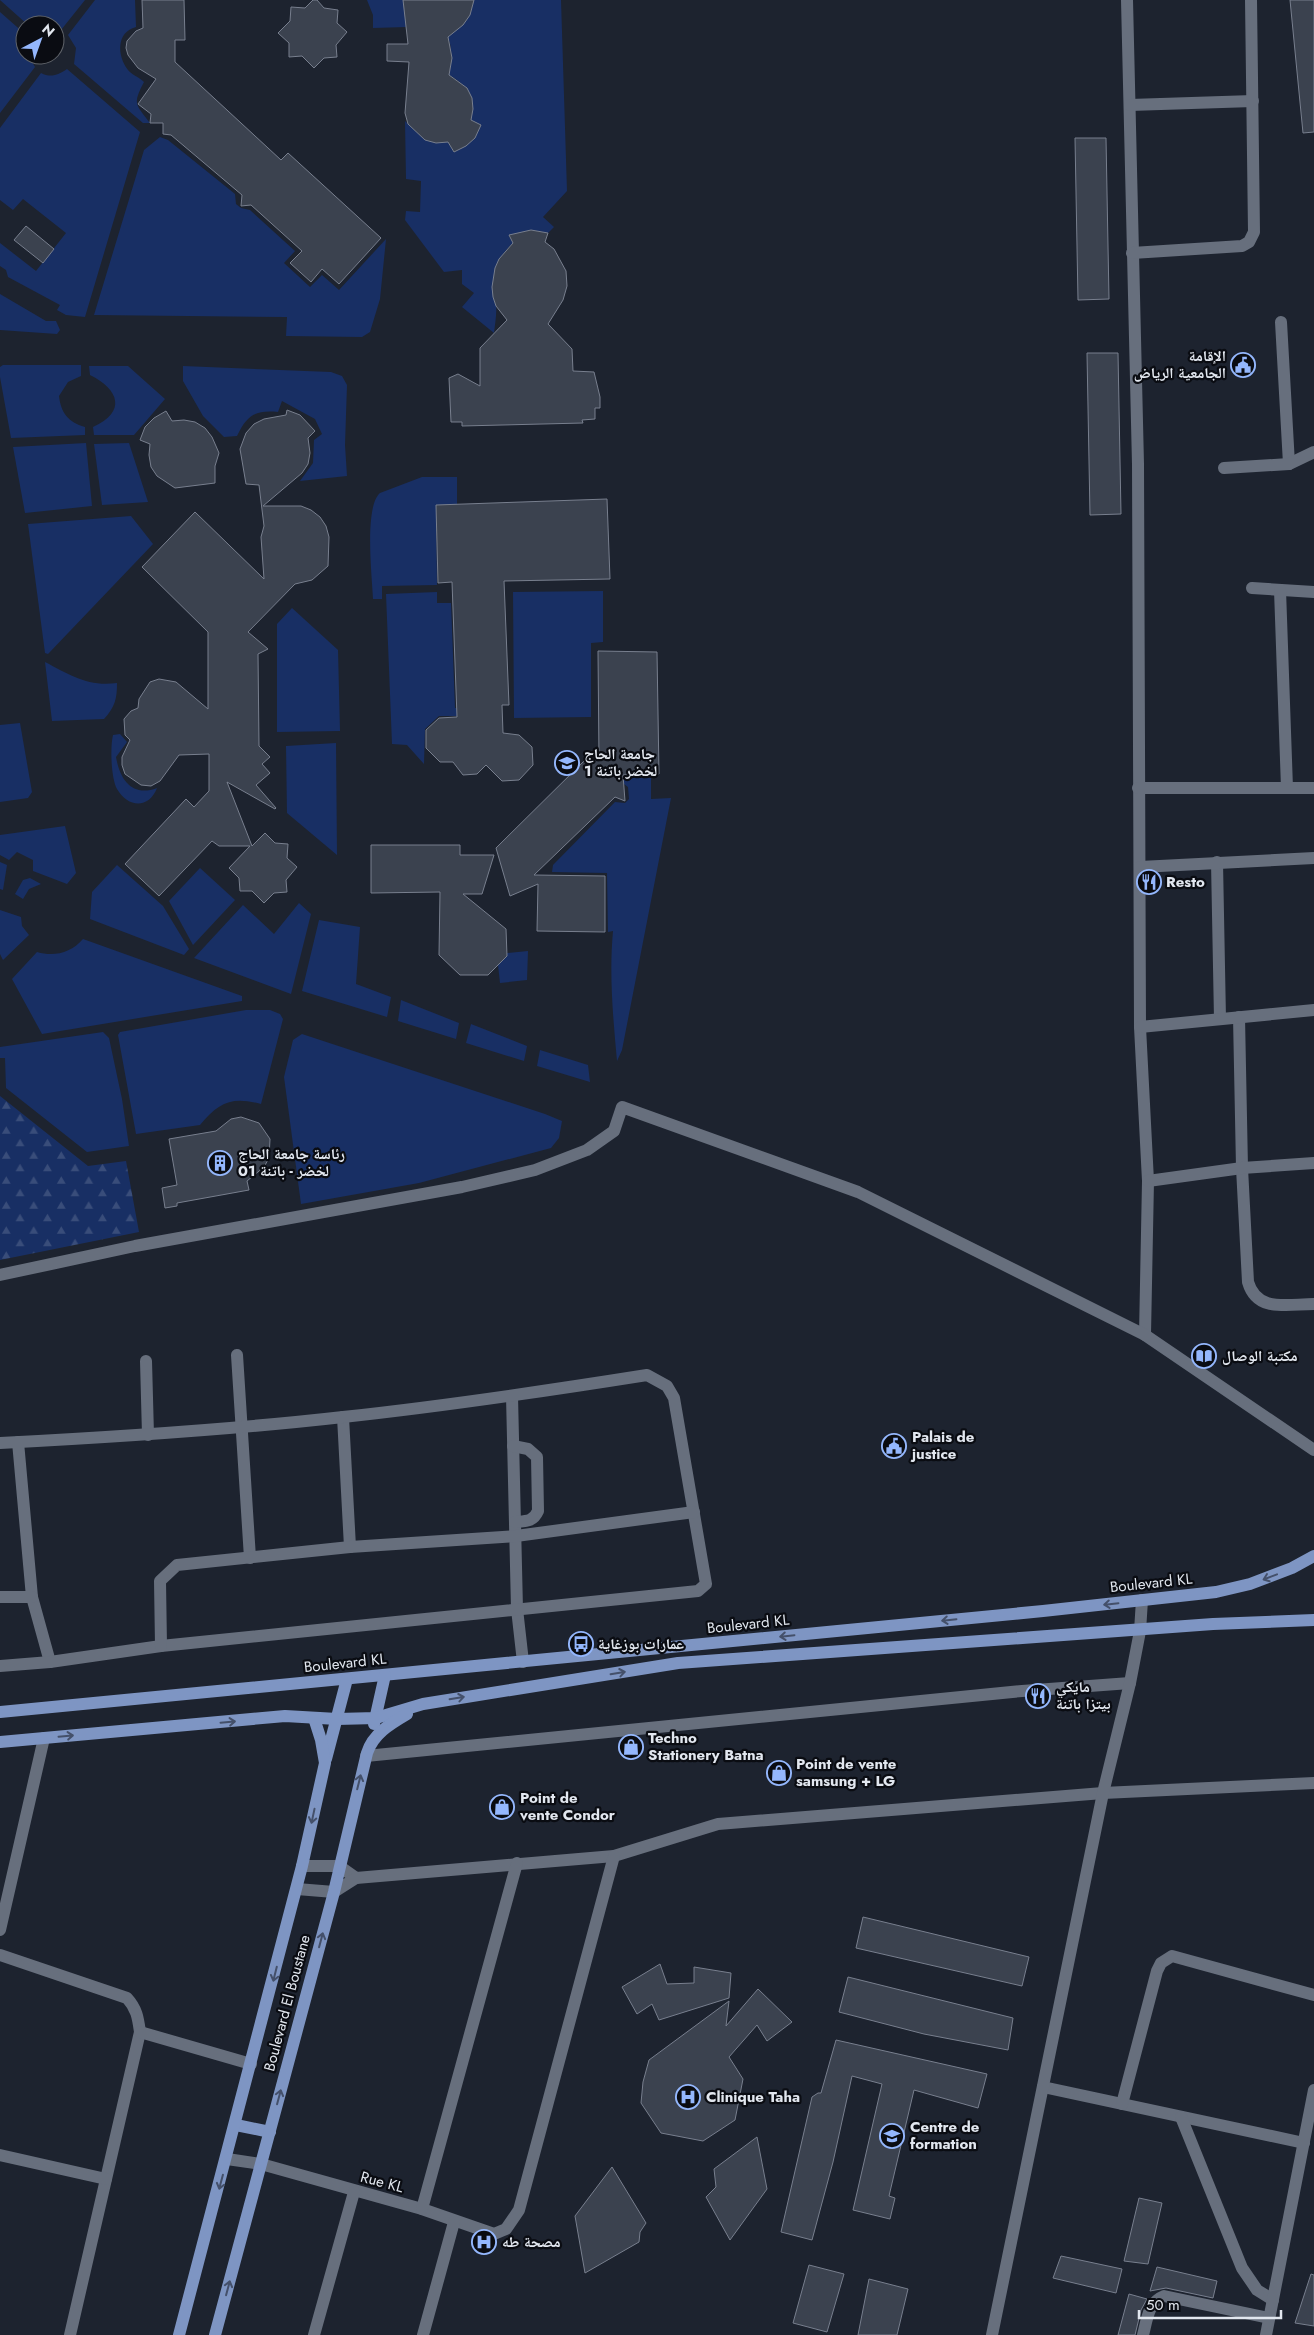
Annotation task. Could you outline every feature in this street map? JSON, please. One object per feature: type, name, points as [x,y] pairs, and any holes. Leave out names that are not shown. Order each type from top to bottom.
[{"type":"main road","name":"Boulevard KL","points":[[0,1712],[523,1662],[1216,1592],[1250,1584],[1292,1568],[1314,1556]]},
{"type":"main road","points":[[0,1742],[285,1716],[338,1719],[376,1718],[423,1704],[678,1663],[1140,1631],[1213,1624],[1314,1620]]},
{"type":"main road","points":[[370,1744],[385,1675]]},
{"type":"main road","points":[[179,2335],[297,1889],[325,1762],[338,1719],[347,1679]]},
{"type":"main road","name":"Boulevard El Boustane","points":[[215,2335],[334,1892],[366,1756],[370,1744],[382,1730],[423,1704]]},
{"type":"main road","points":[[314,1718],[325,1762]]},
{"type":"main road","points":[[236,2125],[270,2132]]},
{"type":"street","points":[[1127,0],[1138,464],[1140,1027],[1148,1181],[1145,1335]]},
{"type":"street","points":[[1132,253],[1242,246],[1248,242],[1254,232],[1251,0]]},
{"type":"street","points":[[1130,105],[1253,101]]},
{"type":"street","points":[[1281,322],[1289,464]]},
{"type":"street","points":[[1224,468],[1289,464],[1314,452]]},
{"type":"street","points":[[1252,588],[1314,592]]},
{"type":"street","points":[[1280,590],[1287,788]]},
{"type":"street","points":[[1138,788],[1314,788]]},
{"type":"street","points":[[1140,867],[1314,858]]},
{"type":"street","points":[[1217,862],[1220,1019]]},
{"type":"street","points":[[1140,1027],[1314,1010]]},
{"type":"street","points":[[1239,1017],[1242,1168],[1248,1282],[1252,1295],[1260,1302],[1270,1304],[1314,1304]]},
{"type":"street","points":[[0,1274],[135,1246],[462,1187],[535,1170],[587,1150],[614,1131],[622,1107],[858,1192],[1145,1335],[1314,1450]]},
{"type":"street","points":[[1148,1181],[1242,1168],[1314,1163]]},
{"type":"street","points":[[237,1356],[240,1427],[250,1558]]},
{"type":"street","points":[[146,1361],[148,1435]]},
{"type":"street","points":[[0,1443],[148,1435],[343,1417],[512,1396],[647,1375],[666,1386],[674,1398],[706,1584],[702,1589],[161,1646],[50,1662],[0,1666]]},
{"type":"street","points":[[512,1396],[517,1608],[523,1662]]},
{"type":"street","points":[[343,1417],[350,1547]]},
{"type":"street","points":[[18,1442],[32,1597],[50,1662]]},
{"type":"street","points":[[513,1446],[533,1452],[537,1457],[538,1511],[530,1521],[516,1522]]},
{"type":"street","points":[[161,1646],[160,1581],[166,1573],[177,1565],[350,1547],[516,1536],[694,1512]]},
{"type":"street","points":[[0,1597],[32,1597]]},
{"type":"street","points":[[992,2335],[1102,1793],[1130,1683],[1140,1631],[1142,1600]]},
{"type":"street","points":[[366,1756],[1022,1691],[1130,1683]]},
{"type":"street","points":[[0,1930],[44,1738]]},
{"type":"street","points":[[297,1889],[334,1892],[356,1878],[614,1856],[718,1824],[1102,1793],[1314,1783]]},
{"type":"street","name":"Rue KL","points":[[227,2159],[261,2164],[354,2192],[422,2209],[454,2222],[494,2234],[506,2229],[519,2210],[614,1856]]},
{"type":"street","points":[[422,2209],[517,1863]]},
{"type":"street","points":[[302,1866],[339,1866],[356,1878]]},
{"type":"street","points":[[0,1955],[127,1998],[134,2006],[138,2015],[140,2032],[70,2335]]},
{"type":"street","points":[[1122,2104],[1158,1971],[1166,1959],[1172,1956],[1314,1995]]},
{"type":"street","points":[[140,2032],[251,2064]]},
{"type":"street","points":[[1043,2087],[1304,2143]]},
{"type":"street","points":[[1266,2335],[1314,2090]]},
{"type":"street","points":[[1181,2117],[1242,2268],[1257,2290],[1273,2300]]},
{"type":"street","points":[[0,2155],[106,2179]]},
{"type":"street","points":[[314,2335],[354,2192]]},
{"type":"street","points":[[423,2335],[454,2222]]},
{"type":"street","points":[[1143,2335],[1151,2306],[1156,2299],[1164,2296],[1269,2318]]},
{"type":"green space","points":[[0,0],[85,0],[65,25],[65,15],[17,15]]},
{"type":"green space","points":[[95,0],[135,0],[136,27],[125,34],[120,45],[120,52],[128,70],[144,82],[138,95],[137,104],[150,123],[143,123],[74,64],[76,48],[68,35]]},
{"type":"green space","points":[[367,0],[404,0],[407,27],[373,28],[373,15]]},
{"type":"green space","points":[[472,0],[561,0],[567,191],[543,217],[554,227],[548,233],[531,230],[509,236],[513,243],[501,257],[495,271],[496,311],[494,333],[462,307],[474,293],[462,284],[462,270],[444,272],[405,220],[406,211],[420,212],[421,181],[406,179],[405,121],[425,140],[448,142],[454,152],[470,141],[481,125],[471,120],[472,106],[469,93],[461,83],[449,75],[451,54],[447,34],[466,22],[471,12]]},
{"type":"green space","points":[[0,12],[15,25],[15,65],[34,65],[35,67],[0,113]]},
{"type":"green space","points":[[67,69],[140,132],[85,317],[66,315],[57,310],[60,305],[8,277],[6,270],[0,266],[0,243],[36,271],[66,233],[23,199],[13,210],[0,200],[0,128],[41,73],[54,75]]},
{"type":"green space","points":[[160,137],[168,140],[235,194],[236,204],[241,208],[250,210],[295,251],[284,263],[310,287],[322,275],[339,290],[386,239],[380,299],[370,332],[362,337],[286,336],[287,317],[94,315],[144,150]]},
{"type":"green space","points":[[0,294],[46,321],[56,321],[60,330],[57,334],[0,330]]},
{"type":"green space","points":[[3,365],[81,365],[81,376],[68,382],[59,396],[66,416],[85,427],[85,435],[11,438],[0,377],[0,367]]},
{"type":"green space","points":[[89,366],[128,366],[165,399],[134,435],[94,435],[93,427],[111,415],[115,408],[115,401],[113,394],[107,387],[90,375]]},
{"type":"green space","points":[[183,366],[331,372],[342,376],[347,385],[345,445],[347,476],[300,481],[313,463],[314,440],[322,434],[315,419],[282,401],[278,412],[263,412],[253,415],[244,423],[237,436],[224,437],[203,416],[183,381]]},
{"type":"green space","points":[[86,443],[92,506],[25,513],[13,447]]},
{"type":"green space","points":[[129,443],[148,502],[102,505],[94,444]]},
{"type":"green space","points":[[422,477],[457,477],[457,505],[436,506],[437,585],[382,586],[382,599],[373,599],[370,527],[375,501],[380,493]]},
{"type":"green space","points":[[131,516],[153,544],[48,654],[45,653],[28,524]]},
{"type":"green space","points":[[603,591],[603,642],[591,643],[591,717],[514,718],[513,592]]},
{"type":"green space","points":[[437,592],[437,603],[451,603],[455,708],[470,708],[470,716],[439,716],[425,729],[424,764],[407,745],[392,744],[386,594]]},
{"type":"green space","points":[[292,608],[338,650],[340,731],[277,732],[277,624]]},
{"type":"green space","points":[[45,662],[88,682],[117,683],[117,694],[111,711],[104,719],[52,721]]},
{"type":"green space","points":[[20,723],[32,792],[28,798],[0,802],[0,725]]},
{"type":"green space","points":[[120,734],[127,742],[116,757],[124,780],[129,785],[141,790],[157,788],[149,800],[144,803],[132,803],[127,800],[115,784],[111,754],[112,740],[113,735]]},
{"type":"green space","points":[[336,743],[337,855],[287,813],[286,746]]},
{"type":"green space","points":[[616,778],[651,778],[651,799],[671,798],[622,1050],[617,1061],[611,980],[613,931],[608,932],[607,873],[552,872],[553,865],[615,802],[625,803],[629,799],[628,787]]},
{"type":"green space","points":[[65,826],[76,873],[67,884],[33,871],[33,860],[17,852],[9,860],[0,855],[0,835]]},
{"type":"green space","points":[[0,862],[7,865],[3,890],[0,889]]},
{"type":"green space","points":[[117,865],[163,906],[189,949],[184,955],[90,919],[92,892]]},
{"type":"green space","points":[[200,868],[235,900],[193,945],[169,901]]},
{"type":"green space","points":[[30,878],[41,884],[29,889],[23,899],[15,894],[23,880]]},
{"type":"green space","points":[[299,903],[311,914],[291,994],[194,958],[243,905],[274,934]]},
{"type":"green space","points":[[0,910],[21,917],[22,926],[29,935],[3,960],[0,954]]},
{"type":"green space","points":[[319,920],[360,927],[356,984],[391,997],[387,1017],[302,991]]},
{"type":"green space","points":[[83,939],[242,996],[242,1001],[42,1034],[12,979],[37,952],[62,953],[73,948]]},
{"type":"green space","points":[[528,951],[527,980],[500,983],[498,965],[507,953]]},
{"type":"green space","points":[[401,1000],[459,1023],[456,1039],[398,1021]]},
{"type":"green space","points":[[246,1010],[270,1010],[280,1014],[283,1019],[261,1104],[234,1101],[220,1106],[200,1125],[136,1134],[118,1035],[120,1032]]},
{"type":"green space","points":[[471,1024],[527,1046],[524,1061],[466,1043]]},
{"type":"green space","points":[[103,1032],[109,1038],[122,1099],[129,1146],[87,1152],[6,1088],[5,1058],[0,1058],[0,1047]]},
{"type":"green space","points":[[302,1034],[545,1114],[562,1121],[559,1138],[551,1148],[419,1183],[301,1204],[284,1077],[293,1040]]},
{"type":"green space","points":[[540,1050],[588,1065],[590,1082],[537,1066]]},
{"type":"green space","points":[[0,1096],[88,1166],[126,1161],[139,1232],[0,1260]]},
{"type":"building","points":[[142,0],[184,0],[185,40],[175,40],[175,62],[281,160],[288,153],[381,238],[339,284],[322,269],[311,282],[290,263],[302,251],[251,205],[241,206],[242,195],[171,135],[163,134],[163,123],[150,123],[151,114],[138,104],[156,79],[138,68],[128,55],[126,48],[127,41],[136,31],[143,28]]},
{"type":"building","points":[[313,0],[317,0],[324,8],[338,10],[337,23],[347,32],[336,45],[337,57],[324,58],[314,68],[302,56],[289,57],[289,43],[278,33],[290,21],[291,7],[305,8]]},
{"type":"building","points":[[403,0],[474,0],[470,15],[463,25],[448,37],[452,58],[449,75],[467,88],[472,98],[471,120],[481,125],[475,138],[466,146],[454,152],[448,142],[436,143],[425,140],[408,124],[405,113],[409,62],[387,61],[387,44],[408,44]]},
{"type":"building","points":[[1290,0],[1314,0],[1314,132],[1303,133]]},
{"type":"building","points":[[1075,138],[1106,138],[1109,299],[1078,300]]},
{"type":"building","points":[[26,226],[54,249],[43,263],[14,240]]},
{"type":"building","points":[[531,230],[548,233],[545,242],[554,249],[566,271],[567,286],[563,300],[548,324],[572,349],[573,371],[594,372],[600,397],[600,408],[595,408],[595,419],[582,420],[583,423],[462,426],[462,422],[451,422],[449,378],[458,374],[480,386],[480,348],[507,320],[496,306],[493,297],[492,287],[495,268],[499,259],[513,243],[509,235]]},
{"type":"building","points":[[1087,353],[1118,353],[1121,514],[1090,515]]},
{"type":"building","points":[[287,410],[300,415],[315,431],[308,438],[310,453],[308,464],[302,473],[263,506],[301,506],[311,510],[320,517],[326,526],[329,537],[328,566],[312,580],[295,584],[248,632],[268,649],[258,654],[259,746],[270,757],[262,764],[270,773],[256,785],[276,808],[227,782],[252,846],[265,833],[275,843],[288,844],[287,858],[297,867],[286,880],[287,892],[274,893],[264,903],[252,891],[240,891],[239,878],[229,868],[250,846],[219,846],[212,841],[159,896],[125,864],[186,799],[194,807],[209,791],[209,754],[179,755],[160,781],[151,786],[141,785],[125,774],[122,765],[122,757],[130,740],[125,735],[124,719],[131,711],[138,708],[139,699],[150,682],[159,679],[176,682],[208,709],[208,632],[142,567],[195,512],[264,579],[261,537],[264,526],[259,485],[246,484],[240,449],[246,433],[254,424],[264,419],[286,415]]},
{"type":"building","points":[[166,411],[172,421],[184,420],[195,422],[205,428],[212,437],[219,453],[215,466],[215,483],[175,488],[157,476],[151,467],[150,444],[140,440],[145,427],[154,418]]},
{"type":"building","points":[[607,499],[610,579],[504,581],[509,705],[502,705],[503,733],[519,735],[532,747],[533,765],[519,780],[502,781],[486,765],[477,774],[463,775],[453,762],[440,762],[426,748],[426,730],[439,718],[457,717],[452,582],[438,583],[436,505]]},
{"type":"building","points":[[598,651],[657,652],[659,774],[623,775],[625,801],[615,797],[534,875],[605,876],[605,932],[537,931],[538,884],[510,896],[496,848],[585,760],[599,760]]},
{"type":"building","points":[[371,845],[460,845],[460,855],[494,855],[482,894],[463,894],[506,929],[507,956],[488,975],[460,975],[439,955],[440,892],[371,893]]},
{"type":"building","name":"رئاسة جامعة الحاج لخضر - باتنة 01","points":[[241,1117],[259,1123],[270,1139],[269,1158],[264,1167],[247,1181],[249,1190],[177,1203],[177,1206],[165,1208],[162,1188],[177,1185],[169,1139],[216,1131],[231,1119]]},
{"type":"building","points":[[863,1917],[1029,1957],[1022,1986],[856,1948]]},
{"type":"building","points":[[660,1964],[667,1984],[694,1983],[694,1967],[731,1973],[729,1998],[659,2020],[652,2004],[637,2014],[622,1987]]},
{"type":"building","points":[[848,1977],[1013,2018],[1008,2050],[924,2034],[839,2012]]},
{"type":"building","points":[[758,1989],[792,2022],[767,2041],[757,2025],[729,2057],[743,2079],[735,2120],[703,2141],[661,2133],[641,2103],[643,2082],[649,2060],[729,2001],[726,2026]]},
{"type":"building","points":[[836,2040],[987,2074],[978,2108],[914,2090],[889,2196],[895,2198],[890,2219],[853,2210],[882,2084],[852,2076],[833,2162],[812,2240],[781,2232],[812,2097],[821,2093]]},
{"type":"building","points":[[757,2137],[767,2189],[730,2240],[706,2197],[716,2187],[714,2169]]},
{"type":"building","points":[[612,2167],[646,2223],[640,2232],[639,2242],[585,2273],[575,2216]]},
{"type":"building","points":[[1139,2198],[1162,2203],[1148,2264],[1124,2261]]},
{"type":"building","points":[[1061,2256],[1122,2269],[1116,2293],[1053,2278]]},
{"type":"building","points":[[809,2265],[844,2274],[827,2332],[793,2323]]},
{"type":"building","points":[[1157,2267],[1217,2281],[1213,2298],[1166,2288],[1150,2291]]},
{"type":"building","points":[[1311,2274],[1314,2275],[1314,2326],[1295,2323]]},
{"type":"building","points":[[869,2279],[908,2289],[897,2335],[858,2335]]},
{"type":"building","points":[[1129,2294],[1147,2299],[1141,2310],[1135,2335],[1118,2335]]},
{"type":"place","name":"الإقامة الجامعية الرياض","points":[[1243,365]]},
{"type":"place","name":"جامعة الحاج لخضر باتنة 1","points":[[567,763]]},
{"type":"place","name":"Resto","points":[[1149,882]]},
{"type":"place","name":"رئاسة جامعة الحاج لخضر - باتنة 01","points":[[220,1163]]},
{"type":"place","name":"مكتبة الوصال","points":[[1204,1356]]},
{"type":"place","name":"Palais de justice","points":[[894,1446]]},
{"type":"place","name":"عمارات بوزغاية","points":[[581,1644]]},
{"type":"place","name":"مايكي بيتزا باتنة","points":[[1038,1696]]},
{"type":"place","name":"Techno Stationery Batna","points":[[631,1747]]},
{"type":"place","name":"Point de vente samsung + LG","points":[[779,1773]]},
{"type":"place","name":"Point de vente Condor","points":[[502,1807]]},
{"type":"place","name":"Clinique Taha","points":[[688,2097]]},
{"type":"place","name":"Centre de formation","points":[[892,2136]]},
{"type":"place","name":"مصحة طه","points":[[484,2242]]}]
